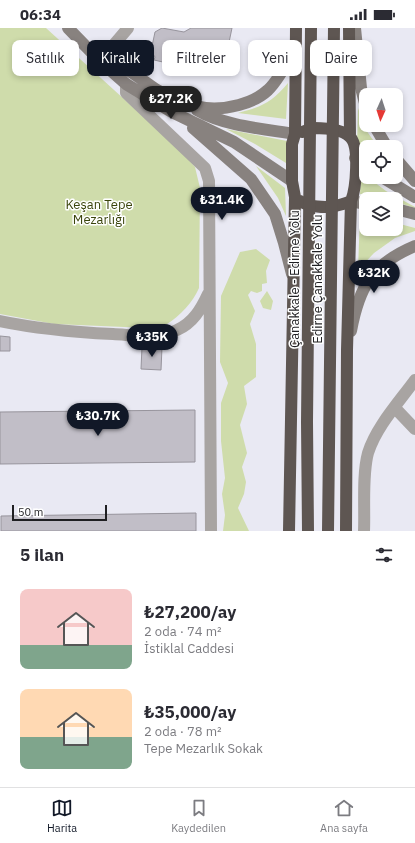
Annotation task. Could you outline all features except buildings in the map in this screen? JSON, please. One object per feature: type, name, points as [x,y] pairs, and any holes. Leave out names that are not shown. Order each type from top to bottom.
[{"type":"highway","points":[[295,40],[296,28]]},
{"type":"highway","name":"Çanakkale - Edirne Yolu","points":[[308,531],[307,422],[311,28]]},
{"type":"highway","name":"Edirne Çanakkale Yolu","points":[[328,531],[334,28]]},
{"type":"highway","points":[[346,531],[347,350],[351,201],[356,179],[356,158],[353,142],[350,137],[350,28]]},
{"type":"highway","points":[[288,531],[294,284],[295,197],[292,180],[292,144],[295,134],[295,76]]},
{"type":"highway","points":[[295,134],[312,128],[338,131],[350,137]]},
{"type":"highway","points":[[295,197],[303,203],[328,207],[351,201]]},
{"type":"main road","points":[[68,28],[87,48]]},
{"type":"main road","points":[[355,28],[361,88]]},
{"type":"main road","points":[[117,76],[126,84],[172,112],[234,142],[292,180]]},
{"type":"main road","points":[[136,76],[159,91],[184,102],[215,119],[295,134]]},
{"type":"main road","points":[[184,102],[204,108],[236,106],[254,100],[269,89],[277,76]]},
{"type":"main road","points":[[172,112],[198,132],[252,179],[275,214],[294,284]]},
{"type":"main road","points":[[403,167],[415,181]]},
{"type":"main road","points":[[394,184],[415,197]]},
{"type":"main road","points":[[351,201],[359,203]]},
{"type":"main road","points":[[403,211],[415,214]]},
{"type":"main road","points":[[347,350],[358,303],[366,284],[377,270],[388,260],[415,246]]},
{"type":"street","points":[[118,40],[128,28]]},
{"type":"street","points":[[126,84],[126,93],[205,168],[209,181],[211,531]]},
{"type":"street","points":[[0,321],[62,331],[159,336],[177,330],[191,321],[202,305],[209,291]]},
{"type":"street","points":[[364,531],[365,481],[368,454],[381,427],[415,380]]},
{"type":"street","points":[[395,408],[415,429]]},
{"type":"green space","name":"Keşan Tepe Mezarlığı","points":[[0,28],[46,28],[59,40],[12,40],[12,76],[79,76],[79,58],[87,65],[87,76],[99,76],[181,151],[195,167],[200,188],[199,288],[186,308],[177,317],[167,324],[148,328],[54,324],[0,314]]},
{"type":"green space","points":[[288,83],[286,119],[238,113],[266,103],[277,95]]},
{"type":"green space","points":[[358,108],[359,132],[367,132],[373,140],[359,140],[359,148],[357,147]]},
{"type":"green space","points":[[226,129],[287,141],[286,163],[255,144]]},
{"type":"green space","points":[[256,166],[285,188],[286,216],[278,198]]},
{"type":"green space","points":[[360,184],[377,184],[388,192],[360,192]]},
{"type":"green space","points":[[403,200],[415,207],[403,204]]},
{"type":"green space","points":[[403,225],[415,228],[415,231],[403,235]]},
{"type":"green space","points":[[359,236],[401,236],[395,238],[374,253],[358,270]]},
{"type":"green space","points":[[256,249],[270,260],[266,271],[267,283],[262,284],[262,291],[257,293],[251,291],[248,295],[255,311],[250,324],[256,344],[256,377],[244,386],[247,404],[240,425],[247,453],[242,467],[246,482],[244,494],[238,508],[249,531],[223,531],[225,515],[222,494],[225,478],[221,441],[221,403],[228,383],[220,362],[221,296],[240,252]]},
{"type":"green space","points":[[267,291],[273,301],[271,310],[263,308],[260,301]]}]
